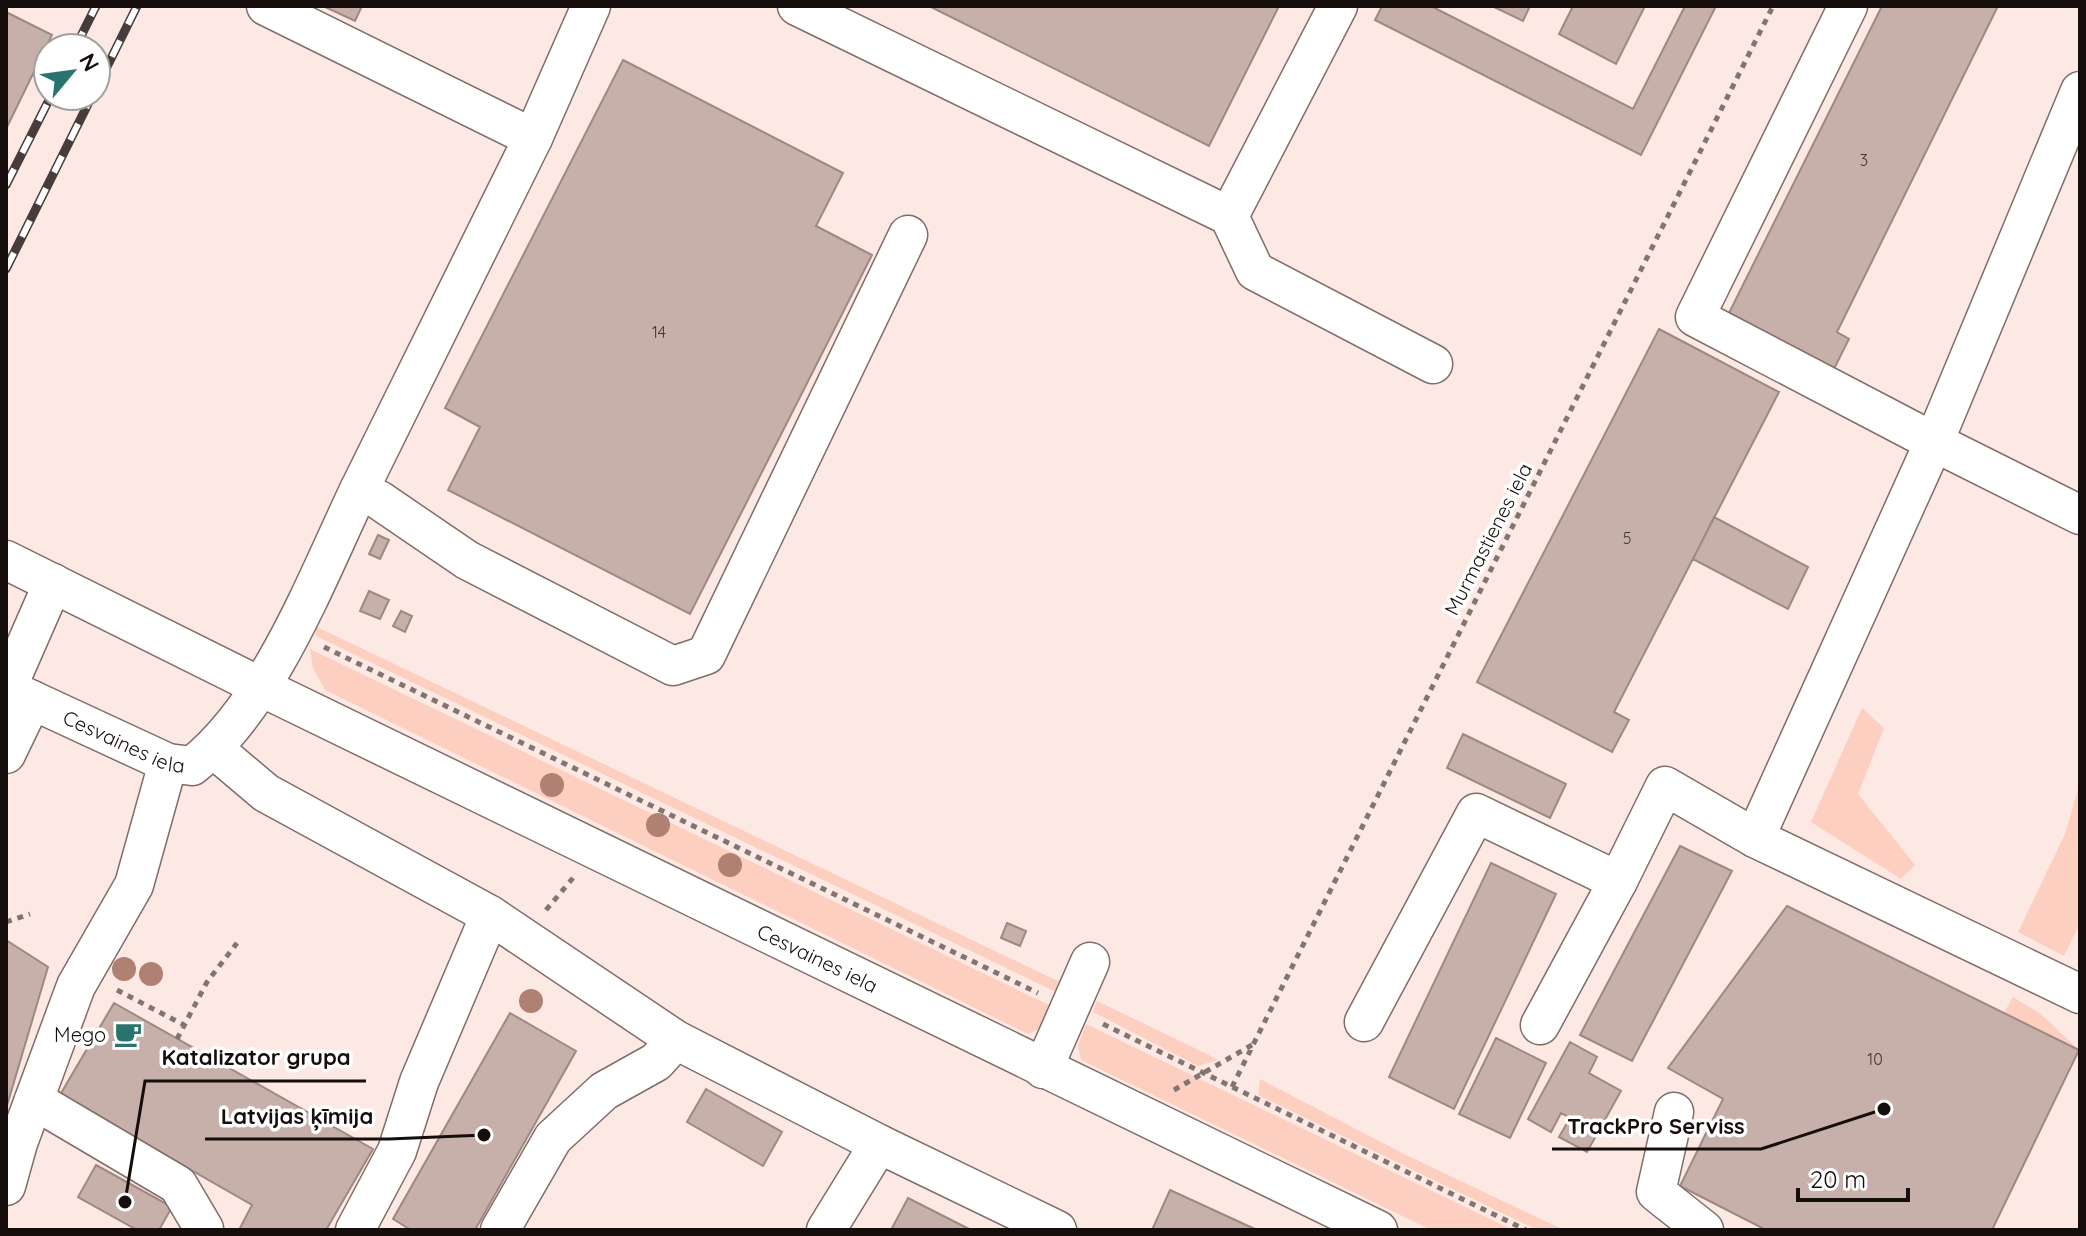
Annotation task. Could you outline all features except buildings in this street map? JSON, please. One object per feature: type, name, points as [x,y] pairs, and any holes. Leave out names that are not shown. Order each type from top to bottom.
[{"type":"street","points":[[266,6],[533,138]]},
{"type":"street","points":[[259,686],[291,631],[533,138],[591,6]]},
{"type":"street","points":[[797,6],[1229,216],[1255,271],[1433,364]]},
{"type":"street","points":[[1229,216],[1338,6]]},
{"type":"street","points":[[1848,6],[1695,317],[2080,515]]},
{"type":"street","points":[[1755,838],[1934,442],[2080,91]]},
{"type":"street","points":[[359,490],[379,500],[467,560],[673,666],[706,655],[908,235]]},
{"type":"street","name":"Cesvaines iela","points":[[6,560],[1378,1230]]},
{"type":"street","points":[[6,754],[15,692],[53,583]]},
{"type":"street","name":"Cesvaines iela","points":[[15,692],[168,763],[192,766],[214,749],[235,724],[259,686]]},
{"type":"street","points":[[214,749],[266,793],[490,915],[676,1040],[879,1144],[1057,1230]]},
{"type":"street","points":[[6,1186],[76,986],[134,885],[168,763]]},
{"type":"street","points":[[1540,1025],[1665,786],[1755,838],[2080,994]]},
{"type":"street","points":[[1364,1022],[1476,813],[1618,881]]},
{"type":"street","points":[[355,1230],[397,1151],[419,1082],[490,915]]},
{"type":"street","points":[[1043,1069],[1090,962]]},
{"type":"street","points":[[500,1230],[553,1138],[604,1091],[656,1062],[676,1040]]},
{"type":"street","points":[[34,1100],[178,1185],[204,1229]]},
{"type":"street","points":[[1674,1112],[1656,1192],[1704,1230]]},
{"type":"street","points":[[826,1230],[879,1144]]},
{"type":"path","name":"Murmastienes iela","points":[[1232,1087],[1773,6]]},
{"type":"path","points":[[291,631],[1039,994]]},
{"type":"path","points":[[6,922],[30,914]]},
{"type":"path","points":[[177,1039],[207,982],[237,943]]},
{"type":"path","points":[[110,986],[184,1025]]},
{"type":"path","points":[[1102,1024],[1526,1230]]},
{"type":"path","points":[[1136,1113],[1253,1045]]},
{"type":"shaded area","points":[[315,626],[1060,982],[1056,992],[316,636]]},
{"type":"shaded area","points":[[310,649],[1051,1006],[1042,1028],[1028,1034],[325,690],[313,668]]},
{"type":"shaded area","points":[[1862,708],[1884,728],[1858,794],[1915,865],[1901,879],[1811,822]]},
{"type":"shaded area","points":[[2080,782],[2080,923],[2064,956],[2018,932],[2065,834]]},
{"type":"shaded area","points":[[2013,997],[2041,1014],[2079,1050],[2004,1013]]},
{"type":"shaded area","points":[[1097,1001],[1218,1060],[1198,1066],[1093,1012]]},
{"type":"shaded area","points":[[1086,1024],[1513,1230],[1431,1230],[1081,1060],[1078,1045]]},
{"type":"shaded area","points":[[1260,1079],[1406,1155],[1564,1230],[1537,1230],[1258,1095]]},
{"type":"railway","points":[[83,32],[96,6]]},
{"type":"railway","points":[[112,57],[137,6]]},
{"type":"railway","points":[[6,185],[43,112]]},
{"type":"railway","points":[[6,269],[84,112]]},
{"type":"place","name":"Mego","points":[[128,1034]]},
{"type":"place","name":"TrackPro Serviss","points":[[1884,1109]]},
{"type":"place","name":"Latvijas ķīmija","points":[[484,1135]]},
{"type":"place","name":"Katalizator grupa","points":[[125,1202]]}]
